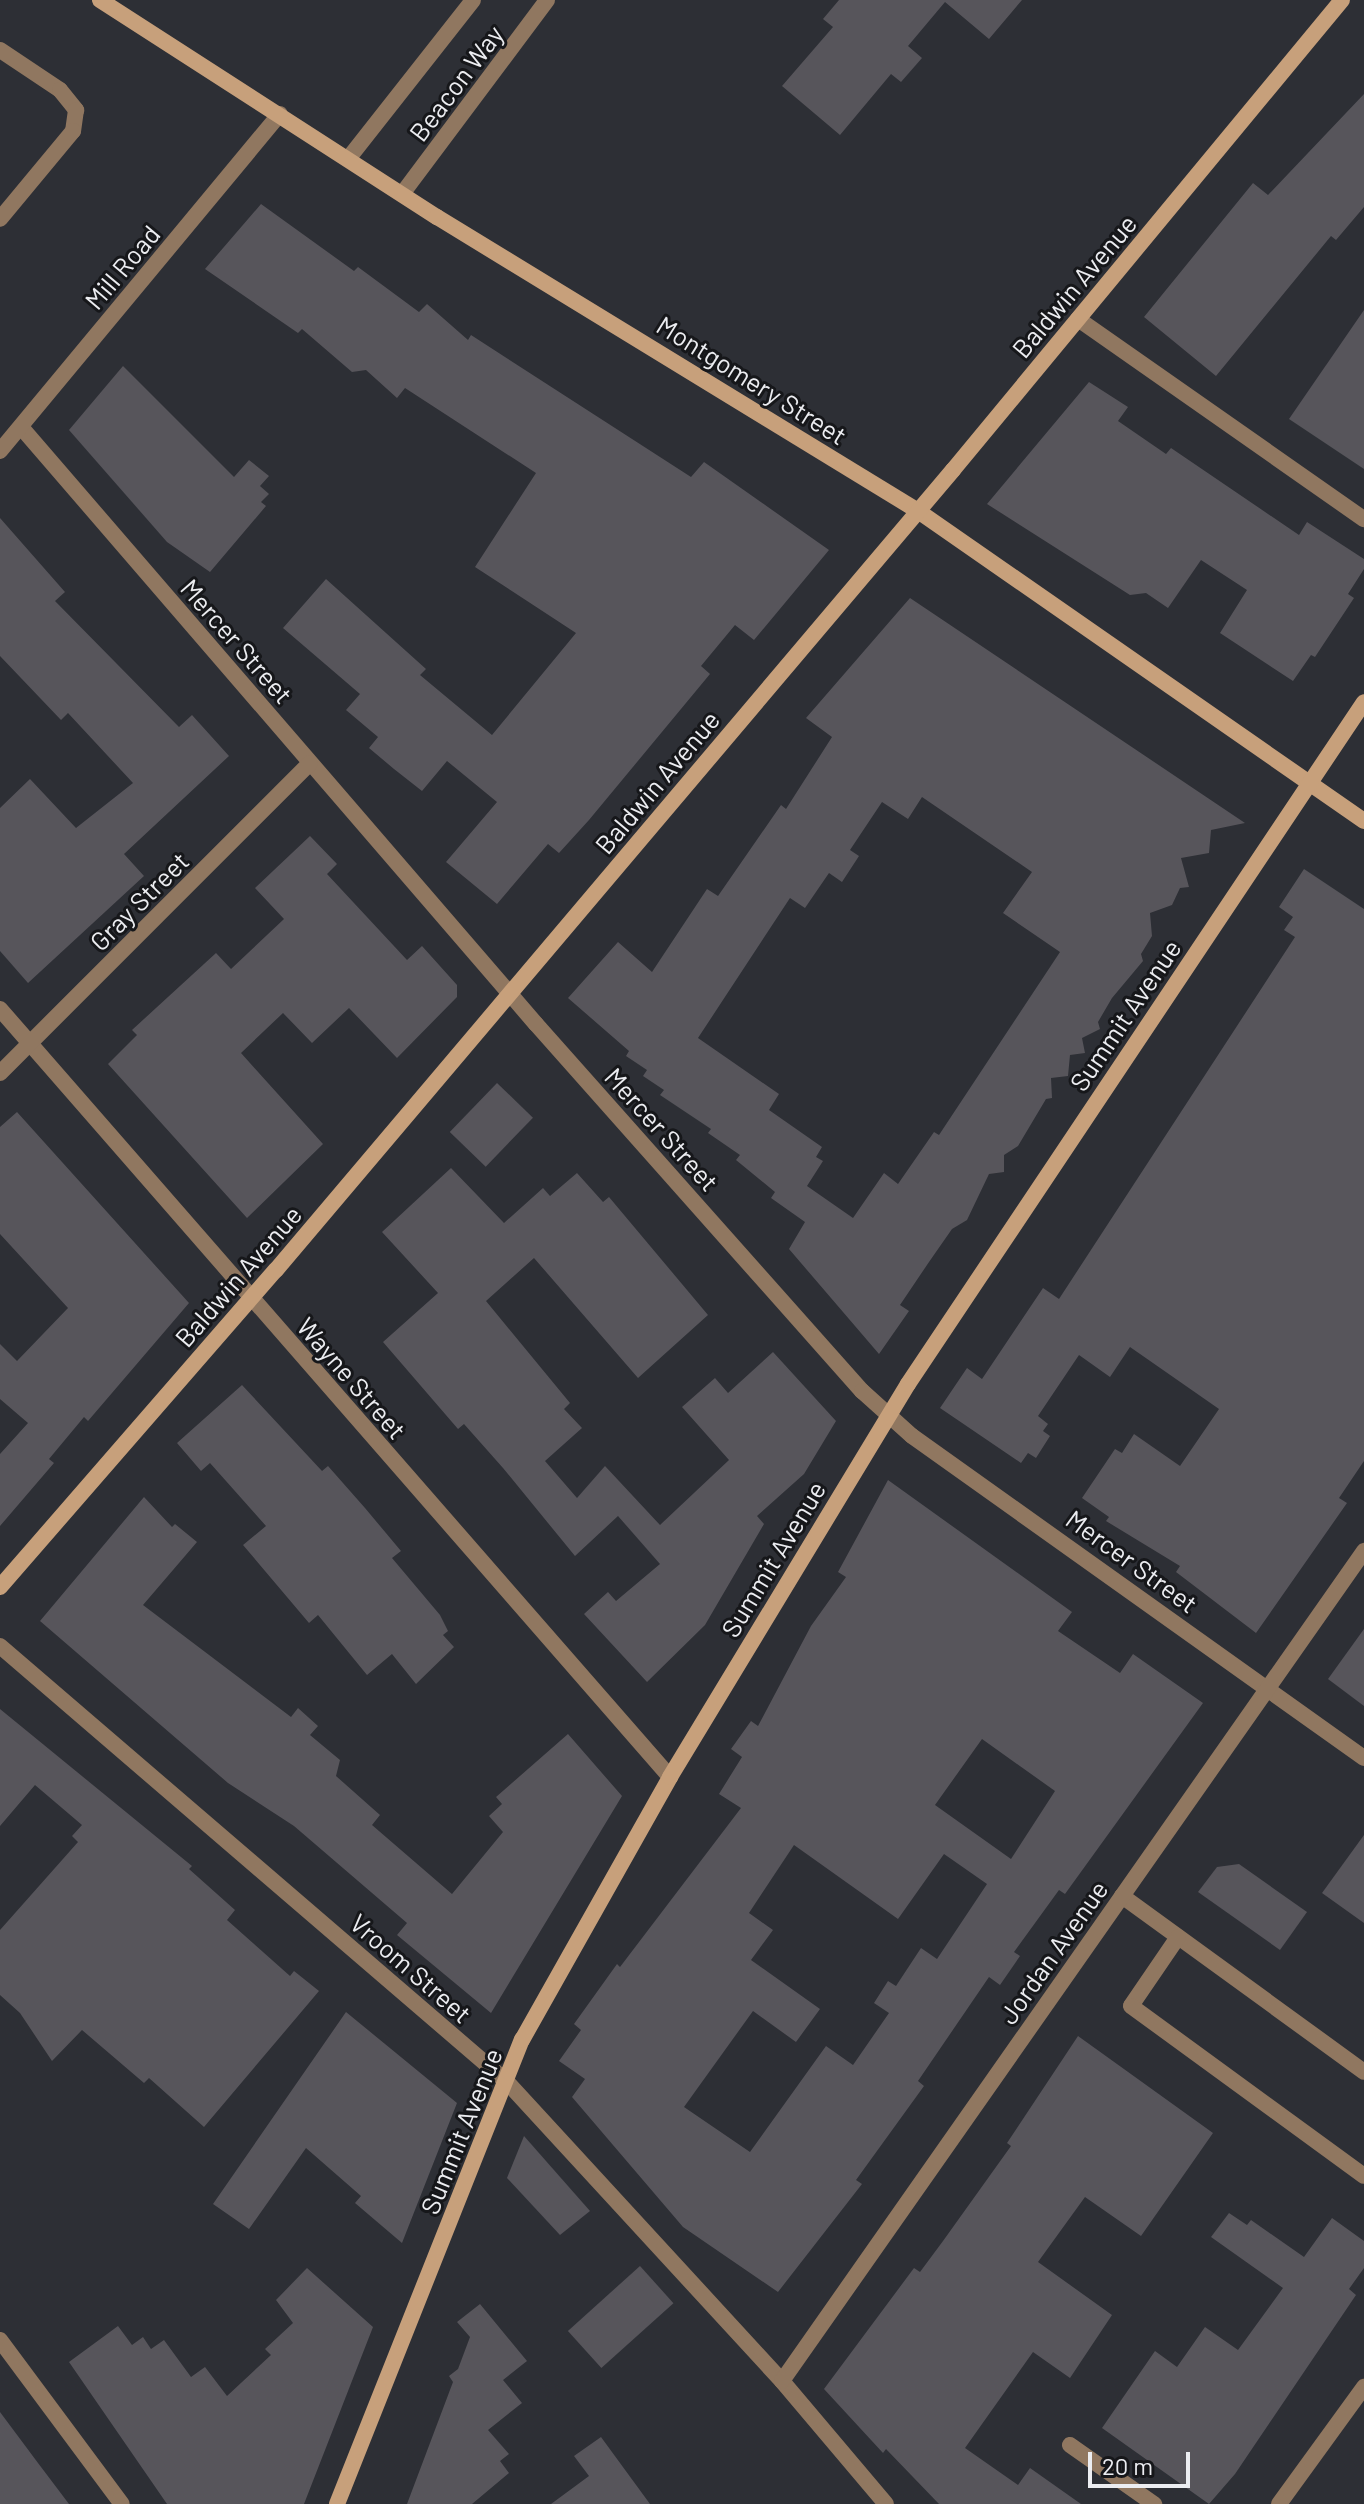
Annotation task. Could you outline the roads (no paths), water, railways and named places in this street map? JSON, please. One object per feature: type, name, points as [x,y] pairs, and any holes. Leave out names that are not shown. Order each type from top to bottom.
[{"type":"main road","name":"Montgomery Street","points":[[100,0],[402,194],[918,511],[1364,821]]},
{"type":"main road","name":"Baldwin Avenue","points":[[0,1587],[251,1299],[918,511],[1342,0]]},
{"type":"main road","name":"Summit Avenue","points":[[337,2504],[522,2040],[670,1777],[888,1416],[1364,702]]},
{"type":"street","name":"Beacon Way","points":[[348,159],[473,0]]},
{"type":"street","name":"Beacon Way","points":[[402,194],[547,0]]},
{"type":"street","points":[[0,219],[73,131],[76,110],[60,90],[2,54]]},
{"type":"street","name":"Mill Road","points":[[0,451],[280,114]]},
{"type":"street","points":[[1078,319],[1364,519]]},
{"type":"street","name":"Mercer Street","points":[[21,427],[510,992],[888,1416],[1364,1758]]},
{"type":"street","name":"Gray Street","points":[[0,1073],[310,763]]},
{"type":"street","name":"Wayne Street","points":[[0,1009],[670,1777]]},
{"type":"street","name":"Jordan Avenue","points":[[782,2381],[1364,1551]]},
{"type":"street","name":"Vroom Street","points":[[0,1646],[507,2082],[782,2381],[886,2504]]},
{"type":"street","points":[[1122,1896],[1364,2072]]},
{"type":"street","points":[[1178,1937],[1131,2006],[1364,2176]]},
{"type":"street","points":[[0,2340],[122,2504]]},
{"type":"street","points":[[1279,2504],[1364,2387]]},
{"type":"street","points":[[1070,2445],[1154,2504]]}]
